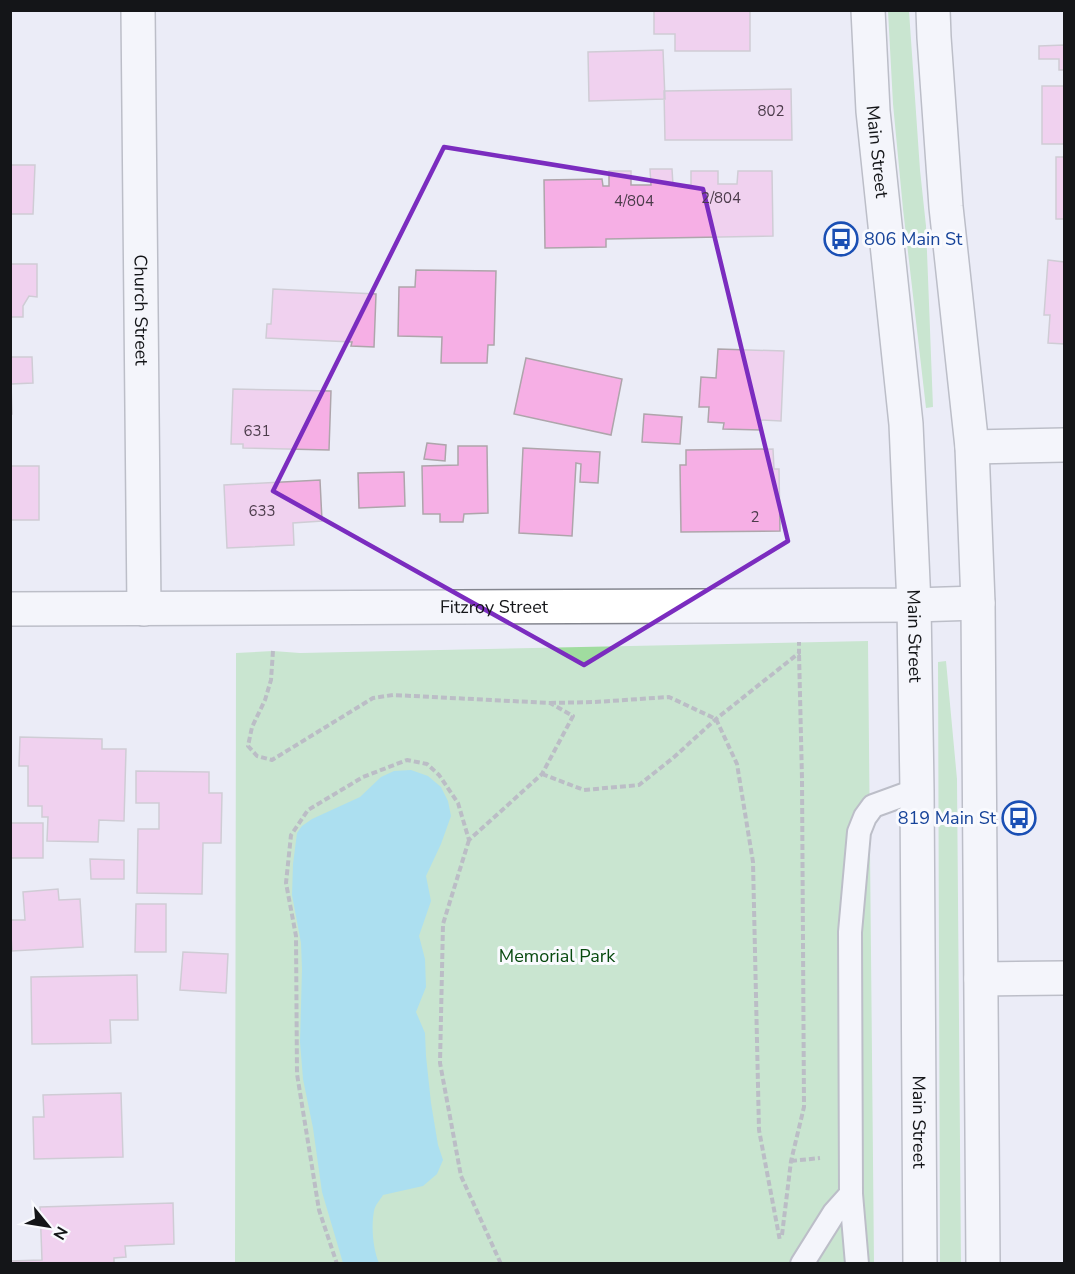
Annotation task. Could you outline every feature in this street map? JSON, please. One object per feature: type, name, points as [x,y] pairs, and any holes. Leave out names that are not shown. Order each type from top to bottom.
[{"type":"main road","name":"Church Street","points":[[138,10],[144,609]]},
{"type":"main road","name":"Main Street","points":[[868,10],[873,111],[906,423],[914,605],[920,1263]]},
{"type":"main road","points":[[933,10],[946,207],[972,447],[978,603],[983,1263]]},
{"type":"main road","points":[[972,447],[1065,446]]},
{"type":"main road","name":"Fitzroy Street","points":[[10,609],[800,606],[978,603]]},
{"type":"main road","points":[[981,980],[1065,978]]},
{"type":"lane","points":[[857,1263],[851,1194],[850,932],[859,832],[865,817],[873,806],[917,790]]},
{"type":"lane","points":[[802,1263],[834,1213],[851,1194]]},
{"type":"path","points":[[273,651],[271,680],[265,700],[252,727],[248,746],[257,756],[272,760],[373,698],[393,696],[550,703],[669,697],[716,719],[737,764],[753,862],[759,1130],[781,1245],[791,1161],[804,1107],[800,606]]},
{"type":"path","points":[[542,774],[584,790],[639,784],[799,653]]},
{"type":"path","points":[[501,1263],[461,1176],[440,1063],[443,924],[469,840],[542,774],[573,716],[550,703]]},
{"type":"path","points":[[337,1263],[320,1210],[297,1074],[296,936],[286,883],[291,835],[308,810],[363,777],[407,760],[427,764],[439,775],[458,803],[469,840]]},
{"type":"highlighted area","points":[[444,147],[703,189],[788,541],[584,665],[273,491]]},
{"type":"green space","points":[[888,11],[909,11],[926,226],[933,407],[926,408],[903,209],[893,104]]},
{"type":"green space","name":"Memorial Park","points":[[868,641],[874,1263],[235,1264],[236,653]]},
{"type":"green space","points":[[946,661],[957,779],[961,1264],[940,1263],[938,662]]},
{"type":"water","points":[[411,770],[428,776],[441,787],[448,801],[451,816],[426,876],[431,901],[419,936],[425,959],[426,987],[416,1012],[425,1033],[431,1103],[438,1145],[443,1160],[437,1174],[423,1186],[383,1195],[376,1205],[373,1231],[379,1263],[343,1263],[322,1192],[303,1079],[300,1042],[301,943],[292,895],[297,833],[312,819],[360,797],[381,777],[394,771]]},
{"type":"building","points":[[654,10],[750,10],[750,51],[675,51],[675,34],[654,34]]},
{"type":"building","points":[[1064,45],[1064,70],[1059,70],[1059,59],[1039,59],[1039,46]]},
{"type":"building","points":[[663,50],[665,99],[589,101],[588,52]]},
{"type":"building","points":[[1042,86],[1064,86],[1064,144],[1042,144]]},
{"type":"building","points":[[791,89],[792,140],[665,140],[664,91]]},
{"type":"building","points":[[1056,157],[1064,157],[1064,219],[1056,219]]},
{"type":"building","points":[[10,165],[35,165],[33,214],[10,214]]},
{"type":"building","points":[[650,169],[672,169],[673,185],[691,185],[691,171],[718,171],[718,184],[737,184],[738,171],[772,171],[773,236],[606,239],[606,247],[545,248],[544,180],[602,179],[603,186],[609,186],[609,171],[631,171],[631,185],[651,185]]},
{"type":"building","points":[[1048,260],[1064,262],[1064,344],[1048,343],[1050,315],[1044,315]]},
{"type":"building","points":[[10,264],[37,264],[37,297],[29,296],[23,306],[23,317],[10,317]]},
{"type":"building","points":[[416,270],[496,271],[494,345],[488,345],[487,363],[441,363],[442,337],[398,336],[399,287],[415,287]]},
{"type":"building","points":[[273,289],[376,294],[374,347],[351,346],[352,342],[266,338],[267,324],[271,324]]},
{"type":"building","points":[[718,349],[784,351],[781,421],[761,420],[761,430],[723,429],[724,423],[708,422],[709,407],[699,407],[701,377],[716,378]]},
{"type":"building","points":[[10,357],[32,357],[33,383],[11,384],[12,414],[10,414]]},
{"type":"building","points":[[526,358],[622,379],[611,435],[514,414]]},
{"type":"building","points":[[233,389],[331,391],[329,450],[243,448],[243,444],[231,444]]},
{"type":"building","points":[[644,414],[682,417],[680,444],[642,442]]},
{"type":"building","points":[[427,443],[446,445],[445,461],[424,459]]},
{"type":"building","points":[[458,446],[487,446],[488,513],[464,514],[463,522],[440,522],[440,514],[423,514],[422,466],[458,465]]},
{"type":"building","points":[[523,448],[600,452],[598,483],[580,482],[581,464],[576,463],[572,536],[519,533]]},
{"type":"building","points":[[773,449],[774,469],[779,469],[780,531],[681,532],[680,465],[686,465],[686,450]]},
{"type":"building","points":[[10,466],[39,466],[39,520],[10,520]]},
{"type":"building","points":[[404,472],[405,506],[359,508],[358,473]]},
{"type":"building","points":[[320,480],[322,521],[293,523],[294,545],[227,548],[224,485]]},
{"type":"building","points":[[20,737],[102,739],[102,749],[126,749],[124,821],[99,820],[98,842],[47,841],[48,817],[42,817],[42,806],[28,806],[28,766],[19,766]]},
{"type":"building","points":[[136,771],[209,772],[209,793],[222,793],[221,843],[203,843],[202,894],[137,893],[138,829],[159,829],[159,803],[136,803]]},
{"type":"building","points":[[10,823],[43,823],[43,858],[10,858]]},
{"type":"building","points":[[90,859],[124,860],[124,879],[91,879]]},
{"type":"building","points":[[58,889],[59,900],[80,899],[83,947],[12,951],[10,920],[25,920],[23,892]]},
{"type":"building","points":[[136,904],[166,904],[166,952],[135,952]]},
{"type":"building","points":[[183,952],[228,954],[226,993],[180,990]]},
{"type":"building","points":[[137,975],[138,1020],[110,1020],[111,1043],[32,1044],[31,977]]},
{"type":"building","points":[[121,1093],[123,1157],[34,1159],[33,1117],[44,1117],[43,1095]]},
{"type":"building","points":[[173,1203],[174,1244],[125,1246],[126,1257],[114,1258],[114,1264],[10,1264],[10,1261],[42,1260],[40,1207]]},
{"type":"place","name":"806 Main St","points":[[841,239]]},
{"type":"place","name":"819 Main St","points":[[1019,818]]}]
